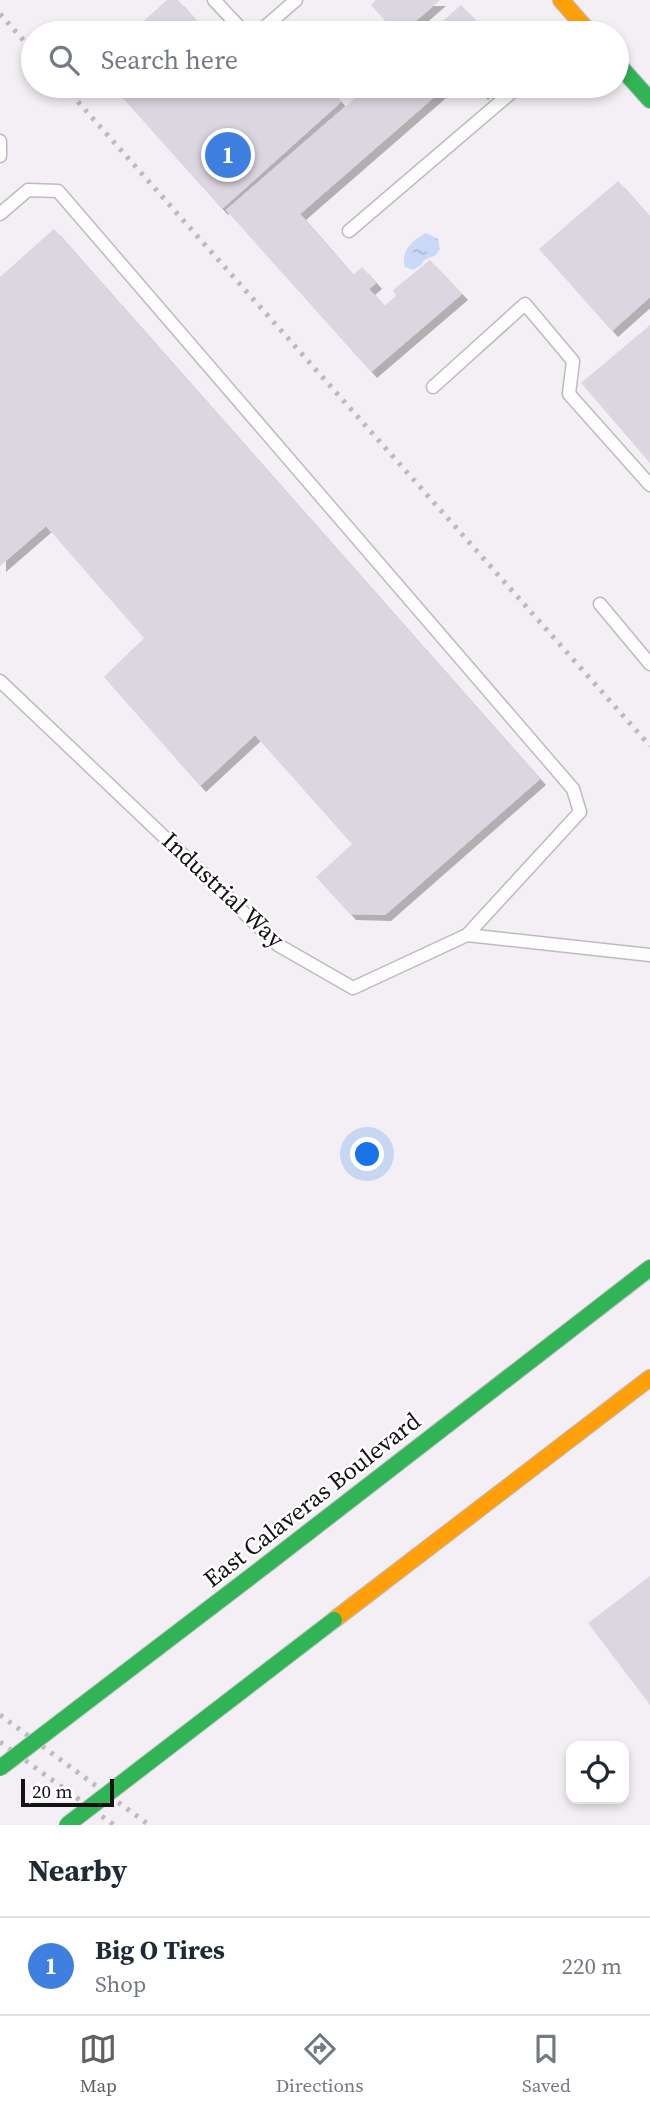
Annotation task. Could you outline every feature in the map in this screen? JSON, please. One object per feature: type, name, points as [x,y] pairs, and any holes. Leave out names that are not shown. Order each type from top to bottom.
[{"type":"main road","points":[[561,0],[577,21]]},
{"type":"main road","points":[[629,76],[650,100]]},
{"type":"main road","name":"East Calaveras Boulevard","points":[[0,1768],[650,1268]]},
{"type":"main road","points":[[67,1825],[650,1378]]},
{"type":"lane","points":[[214,0],[234,21]]},
{"type":"lane","points":[[272,21],[296,0]]},
{"type":"lane","points":[[349,231],[505,98]]},
{"type":"lane","points":[[0,141],[0,156]]},
{"type":"lane","points":[[0,214],[28,190],[58,191],[573,789],[580,812],[467,935]]},
{"type":"lane","points":[[433,387],[525,304],[573,361],[569,394],[650,485]]},
{"type":"lane","points":[[600,604],[650,664]]},
{"type":"lane","name":"Industrial Way","points":[[0,681],[278,945],[352,988],[467,935]]},
{"type":"lane","points":[[467,935],[650,955]]},
{"type":"water","points":[[426,233],[438,239],[440,249],[436,255],[424,260],[413,270],[405,267],[404,256],[408,247]]},
{"type":"building","points":[[167,0],[178,0],[196,21],[143,21]]},
{"type":"building","points":[[376,0],[440,0],[416,21],[385,21],[371,5]]},
{"type":"building","points":[[461,5],[476,21],[443,21]]},
{"type":"building","points":[[123,98],[338,98],[341,102],[222,209]]},
{"type":"building","points":[[355,98],[433,98],[300,214],[353,275],[362,267],[376,283],[369,289],[384,306],[396,296],[393,290],[430,260],[462,294],[371,372],[226,210]]},
{"type":"building","points":[[618,181],[650,217],[650,297],[612,331],[539,249]]},
{"type":"building","points":[[54,229],[540,779],[385,915],[350,914],[316,877],[352,844],[255,735],[200,786],[104,677],[144,638],[46,526],[0,566],[0,277]]},
{"type":"building","points":[[650,325],[650,463],[581,383]]},
{"type":"building","points":[[650,1576],[650,1705],[588,1623]]},
{"type":"railway","points":[[0,14],[21,38]]},
{"type":"railway","points":[[75,98],[650,746]]},
{"type":"railway","points":[[0,1715],[149,1825]]},
{"type":"railway","points":[[0,1742],[114,1825]]},
{"type":"traffic: fast","points":[[629,76],[650,100]]},
{"type":"traffic: fast","points":[[262,1568],[650,1268]]},
{"type":"traffic: fast","points":[[0,1768],[262,1568]]},
{"type":"traffic: fast","points":[[67,1825],[334,1620]]},
{"type":"traffic: slow","points":[[561,0],[579,21]]},
{"type":"traffic: slow","points":[[334,1620],[650,1378]]},
{"type":"place","name":"Big O Tires","points":[[228,155]]}]
